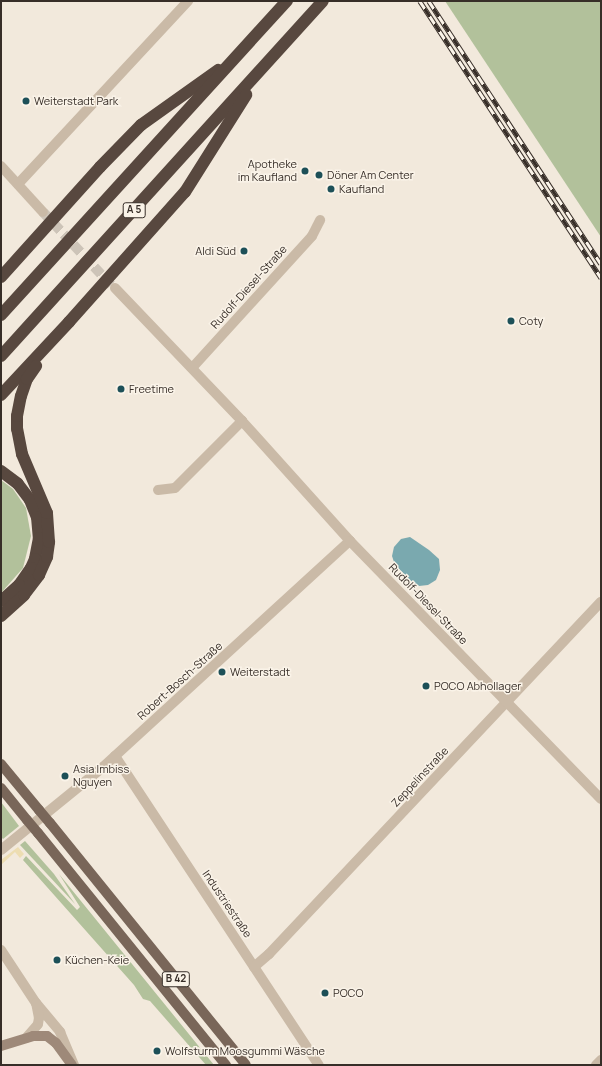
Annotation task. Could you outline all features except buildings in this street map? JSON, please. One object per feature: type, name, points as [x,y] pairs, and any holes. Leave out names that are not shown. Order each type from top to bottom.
[{"type":"highway","name":"A 5","points":[[1,315],[287,1]]},
{"type":"highway","name":"A 5","points":[[1,356],[323,1]]},
{"type":"highway","points":[[1,277],[100,167],[141,125],[235,58]]},
{"type":"highway","name":"A 5","points":[[1,395],[69,322],[185,192],[266,64]]},
{"type":"highway","points":[[1,270],[32,242]]},
{"type":"highway","name":"A 5","points":[[1,616],[32,585],[39,575],[47,557],[50,542],[47,513],[18,443],[17,416],[19,401],[27,379],[69,322]]},
{"type":"highway","points":[[1,471],[18,484],[30,500],[36,517],[39,538],[35,559],[31,568],[19,585],[1,602]]},
{"type":"main road","name":"B 42","points":[[1,764],[246,1065]]},
{"type":"main road","name":"B 42","points":[[1,788],[226,1065]]},
{"type":"main road","points":[[1,1046],[38,1035],[47,1036],[56,1043],[73,1065]]},
{"type":"street","points":[[18,184],[185,2]]},
{"type":"street","points":[[1,166],[43,212]]},
{"type":"street","name":"Rudolf-Diesel-Straße","points":[[192,368],[312,236],[320,220]]},
{"type":"street","name":"Rudolf-Diesel-Straße","points":[[115,288],[242,421],[350,541],[601,799]]},
{"type":"street","points":[[158,490],[175,488],[242,421]]},
{"type":"street","name":"Robert-Bosch-Straße","points":[[1,850],[115,756],[350,541]]},
{"type":"street","name":"Zeppelinstraße","points":[[254,967],[269,954],[601,602]]},
{"type":"street","name":"Industriestraße","points":[[115,756],[319,1065]]},
{"type":"street","points":[[1,950],[36,1003],[60,1032],[73,1065]]},
{"type":"street","points":[[26,1038],[38,1024],[39,1018],[36,1003]]},
{"type":"street","points":[[596,1065],[601,1060]]},
{"type":"green space","points":[[445,1],[601,1],[601,237]]},
{"type":"green space","points":[[1,480],[13,489],[26,508],[31,536],[23,568],[1,593]]},
{"type":"green space","points":[[1,802],[19,826],[3,839],[1,837]]},
{"type":"green space","points":[[25,841],[54,874],[75,904],[20,845]]},
{"type":"green space","points":[[26,856],[77,910],[80,907],[59,874],[214,1065],[206,1065],[150,1001],[143,999],[134,985],[23,860]]},
{"type":"sand","points":[[18,847],[24,854],[20,858],[15,852],[1,865],[1,860]]},
{"type":"water","points":[[410,537],[439,559],[440,570],[436,580],[428,585],[419,586],[411,581],[395,565],[392,556],[394,547],[401,539]]},
{"type":"tunnel","points":[[43,212],[111,285]]},
{"type":"railway","points":[[420,1],[601,278]]},
{"type":"railway","points":[[429,1],[601,264]]},
{"type":"place","name":"Weiterstadt Park","points":[[26,101]]},
{"type":"place","name":"Apotheke im Kaufland","points":[[305,171]]},
{"type":"place","name":"Döner Am Center","points":[[319,175]]},
{"type":"place","name":"Kaufland","points":[[331,189]]},
{"type":"place","name":"Aldi Süd","points":[[244,251]]},
{"type":"place","name":"Coty","points":[[511,321]]},
{"type":"place","name":"Freetime","points":[[121,389]]},
{"type":"place","name":"Weiterstadt","points":[[222,672]]},
{"type":"place","name":"POCO Abhollager","points":[[426,686]]},
{"type":"place","name":"Asia Imbiss Nguyen","points":[[65,776]]},
{"type":"place","name":"Küchen-Keie","points":[[57,960]]},
{"type":"place","name":"POCO","points":[[325,993]]},
{"type":"place","name":"Wolfsturm Moosgummi Wäsche","points":[[157,1051]]}]
